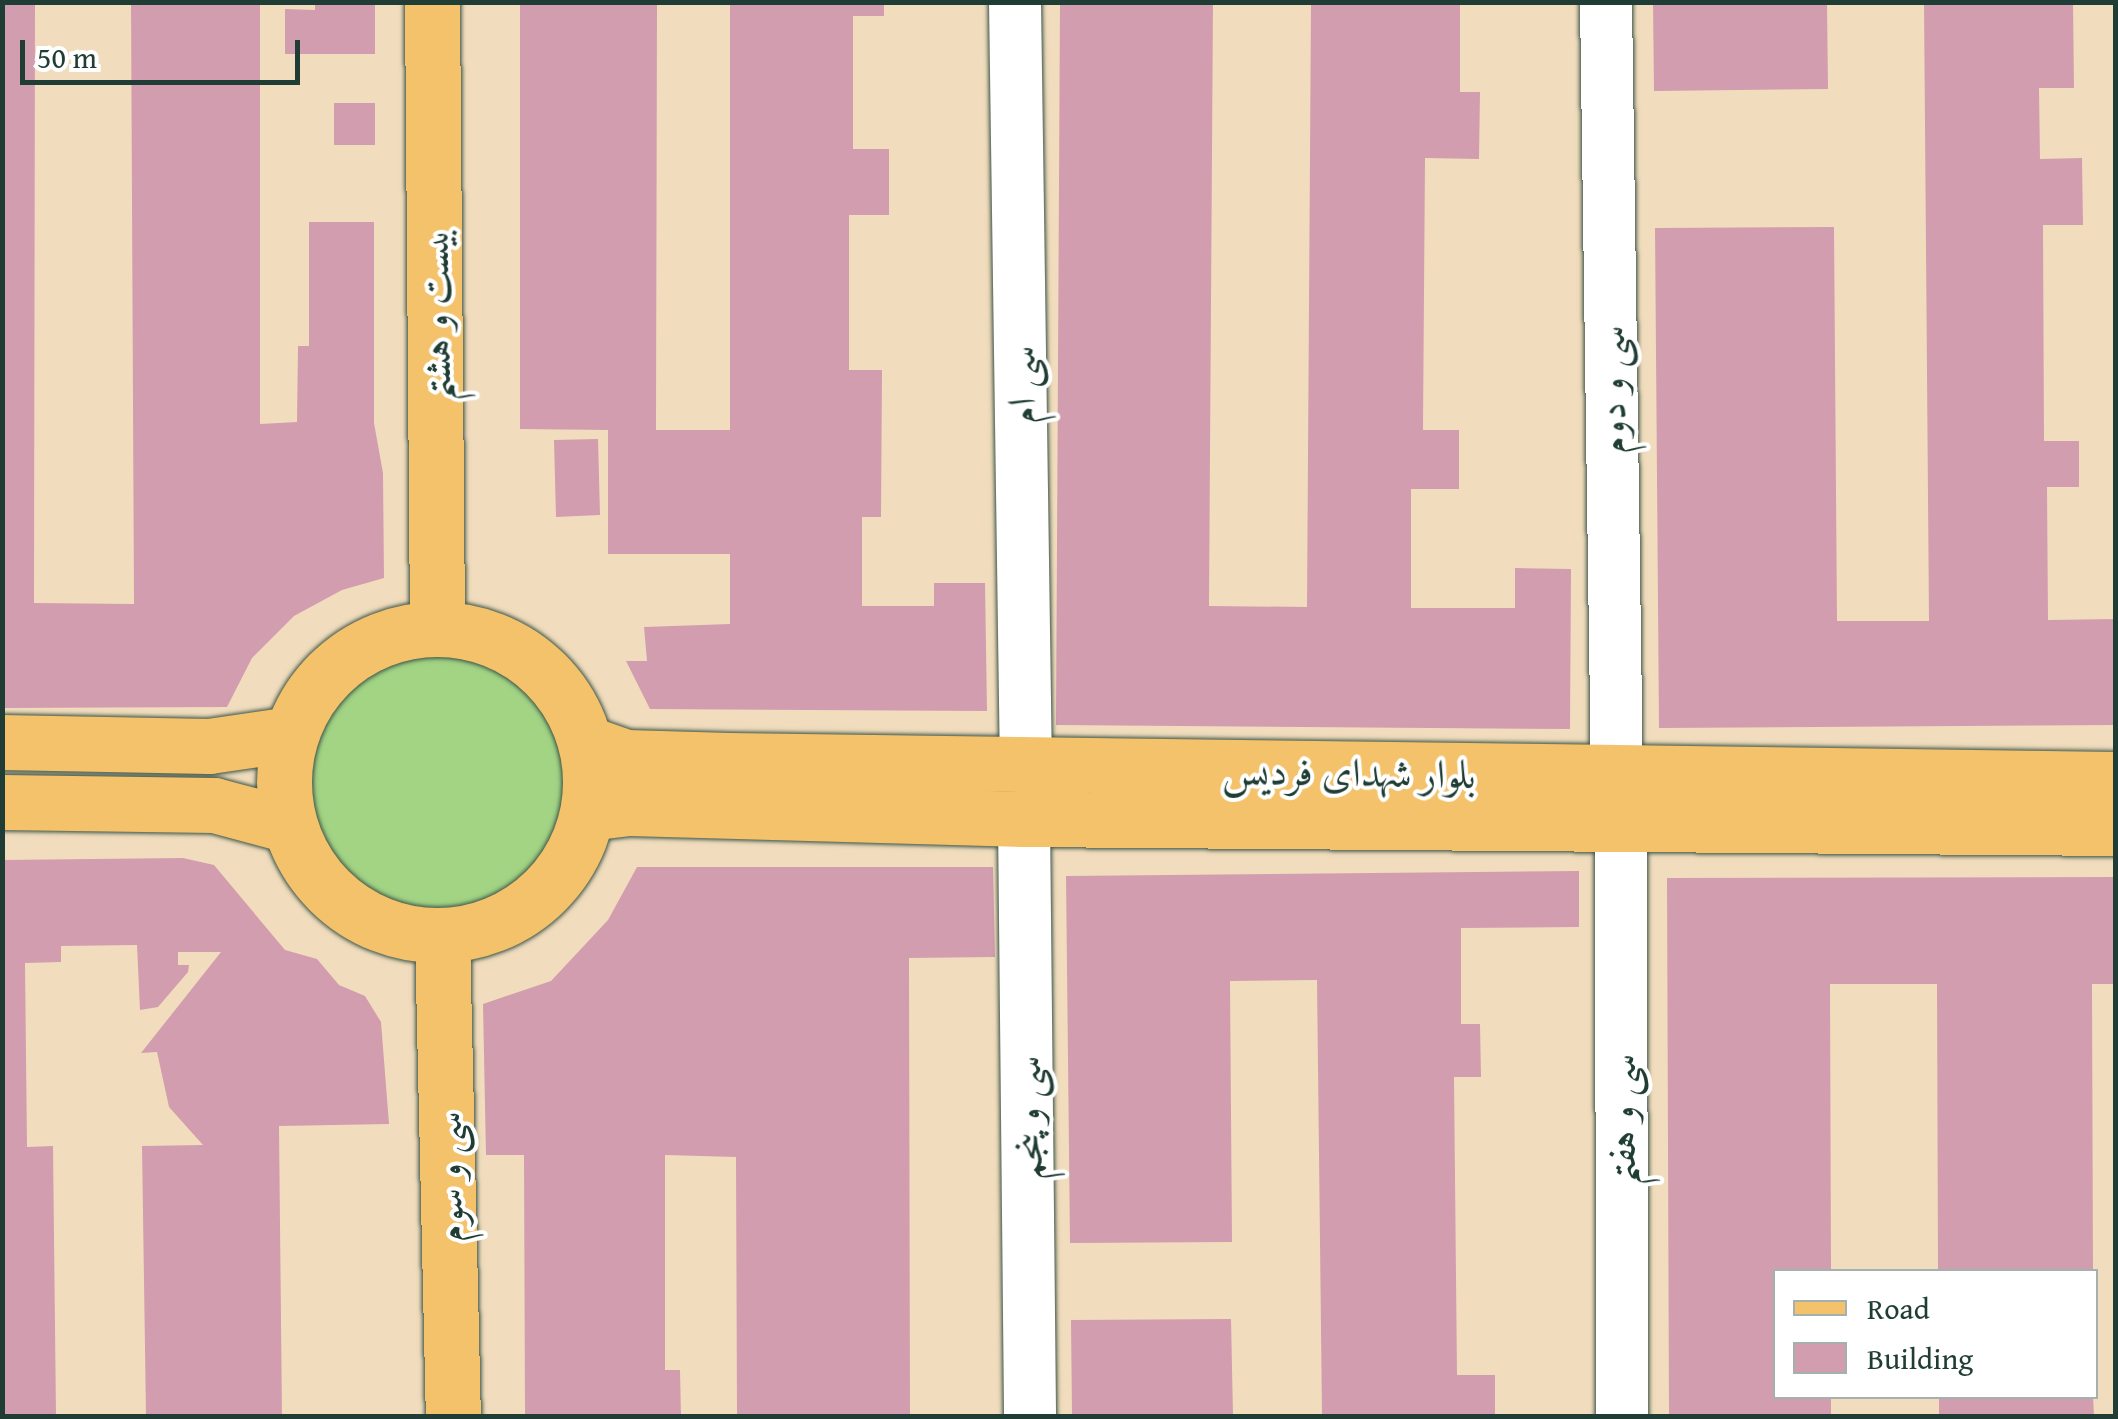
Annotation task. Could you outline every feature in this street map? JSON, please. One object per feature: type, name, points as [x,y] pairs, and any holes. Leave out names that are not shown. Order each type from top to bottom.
[{"type":"main road","name":"بیست و هشتم","points":[[432,2],[438,627]]},
{"type":"main road","points":[[438,627],[482,634],[528,658],[564,696],[586,743],[588,813],[570,861],[537,900],[493,926],[442,937],[364,918],[331,894],[306,862],[289,825],[284,764],[291,734],[312,692],[344,659],[385,637],[438,627]]},
{"type":"main road","points":[[2,742],[223,745],[291,734]]},
{"type":"main road","name":"بلوار شهدای فردیس","points":[[586,743],[626,757],[1025,793]]},
{"type":"main road","name":"بلوار شهدای فردیس","points":[[1619,800],[2116,780]]},
{"type":"main road","name":"بلوار شهدای فردیس","points":[[588,813],[629,808],[1025,793],[1619,800],[2116,828]]},
{"type":"main road","points":[[2,802],[214,805],[289,825]]},
{"type":"main road","name":"سی و سوم","points":[[442,937],[453,1416]]},
{"type":"street","name":"سی ام","points":[[1016,2],[1025,793]]},
{"type":"street","name":"سی و دوم","points":[[1606,2],[1619,800]]},
{"type":"street","name":"سی و پنجم","points":[[1025,793],[1030,1416]]},
{"type":"street","name":"سی و هفتم","points":[[1619,800],[1622,1416]]},
{"type":"green space","points":[[437,648],[489,658],[533,687],[562,731],[572,783],[562,835],[533,879],[489,908],[437,918],[385,908],[341,879],[312,835],[302,783],[312,731],[341,687],[385,658]]},
{"type":"building","points":[[2,2],[35,2],[34,603],[134,604],[131,2],[260,2],[260,424],[297,422],[298,346],[309,346],[309,222],[374,222],[374,423],[383,473],[384,578],[342,590],[294,616],[252,658],[227,707],[2,708]]},
{"type":"building","points":[[315,2],[375,2],[375,54],[285,54],[285,9],[315,10]]},
{"type":"building","points":[[520,2],[657,2],[656,430],[730,430],[730,2],[884,2],[884,16],[853,16],[853,149],[889,149],[889,215],[849,215],[849,370],[882,370],[881,517],[862,517],[862,606],[934,606],[934,583],[985,583],[987,711],[650,709],[626,661],[647,661],[644,627],[730,624],[730,554],[608,554],[608,430],[520,429]]},
{"type":"building","points":[[1060,2],[1213,2],[1209,606],[1307,607],[1311,2],[1460,2],[1460,92],[1480,92],[1479,159],[1425,158],[1423,430],[1459,430],[1459,489],[1411,489],[1411,608],[1515,608],[1515,568],[1571,569],[1570,729],[1056,725]]},
{"type":"building","points":[[1653,2],[1827,2],[1828,89],[1654,91]]},
{"type":"building","points":[[1924,2],[2073,2],[2074,88],[2039,88],[2040,159],[2082,158],[2083,225],[2043,225],[2044,441],[2079,441],[2079,487],[2047,487],[2048,620],[2116,619],[2116,725],[1659,728],[1655,228],[1834,227],[1837,621],[1929,621]]},
{"type":"building","points":[[334,103],[375,103],[375,145],[334,145]]},
{"type":"building","points":[[598,439],[600,515],[556,517],[554,440]]},
{"type":"building","points":[[183,858],[214,865],[285,950],[317,959],[339,985],[365,996],[381,1022],[389,1124],[279,1126],[282,1416],[146,1416],[142,1146],[203,1145],[169,1107],[157,1052],[141,1053],[221,952],[178,952],[178,965],[189,965],[188,972],[158,1007],[140,1010],[137,945],[61,946],[61,962],[25,963],[27,1147],[53,1146],[56,1416],[2,1416],[2,860]]},
{"type":"building","points":[[637,867],[993,867],[995,957],[909,958],[910,1416],[737,1416],[736,1157],[665,1155],[665,1370],[680,1370],[681,1416],[525,1416],[524,1155],[486,1155],[483,1004],[551,981],[608,920]]},
{"type":"building","points":[[1579,871],[1579,927],[1461,928],[1461,1024],[1480,1024],[1481,1077],[1454,1077],[1457,1375],[1495,1375],[1495,1416],[1322,1416],[1317,980],[1230,981],[1232,1242],[1070,1243],[1066,876]]},
{"type":"building","points":[[2116,877],[2116,984],[2092,984],[2093,1269],[1938,1269],[1937,984],[1830,984],[1831,1269],[1773,1269],[1773,1399],[1831,1399],[1831,1416],[1669,1416],[1667,878]]},
{"type":"building","points":[[1231,1319],[1233,1416],[1072,1416],[1071,1320]]},
{"type":"building","points":[[1939,1399],[2093,1399],[2094,1416],[1939,1416]]}]
